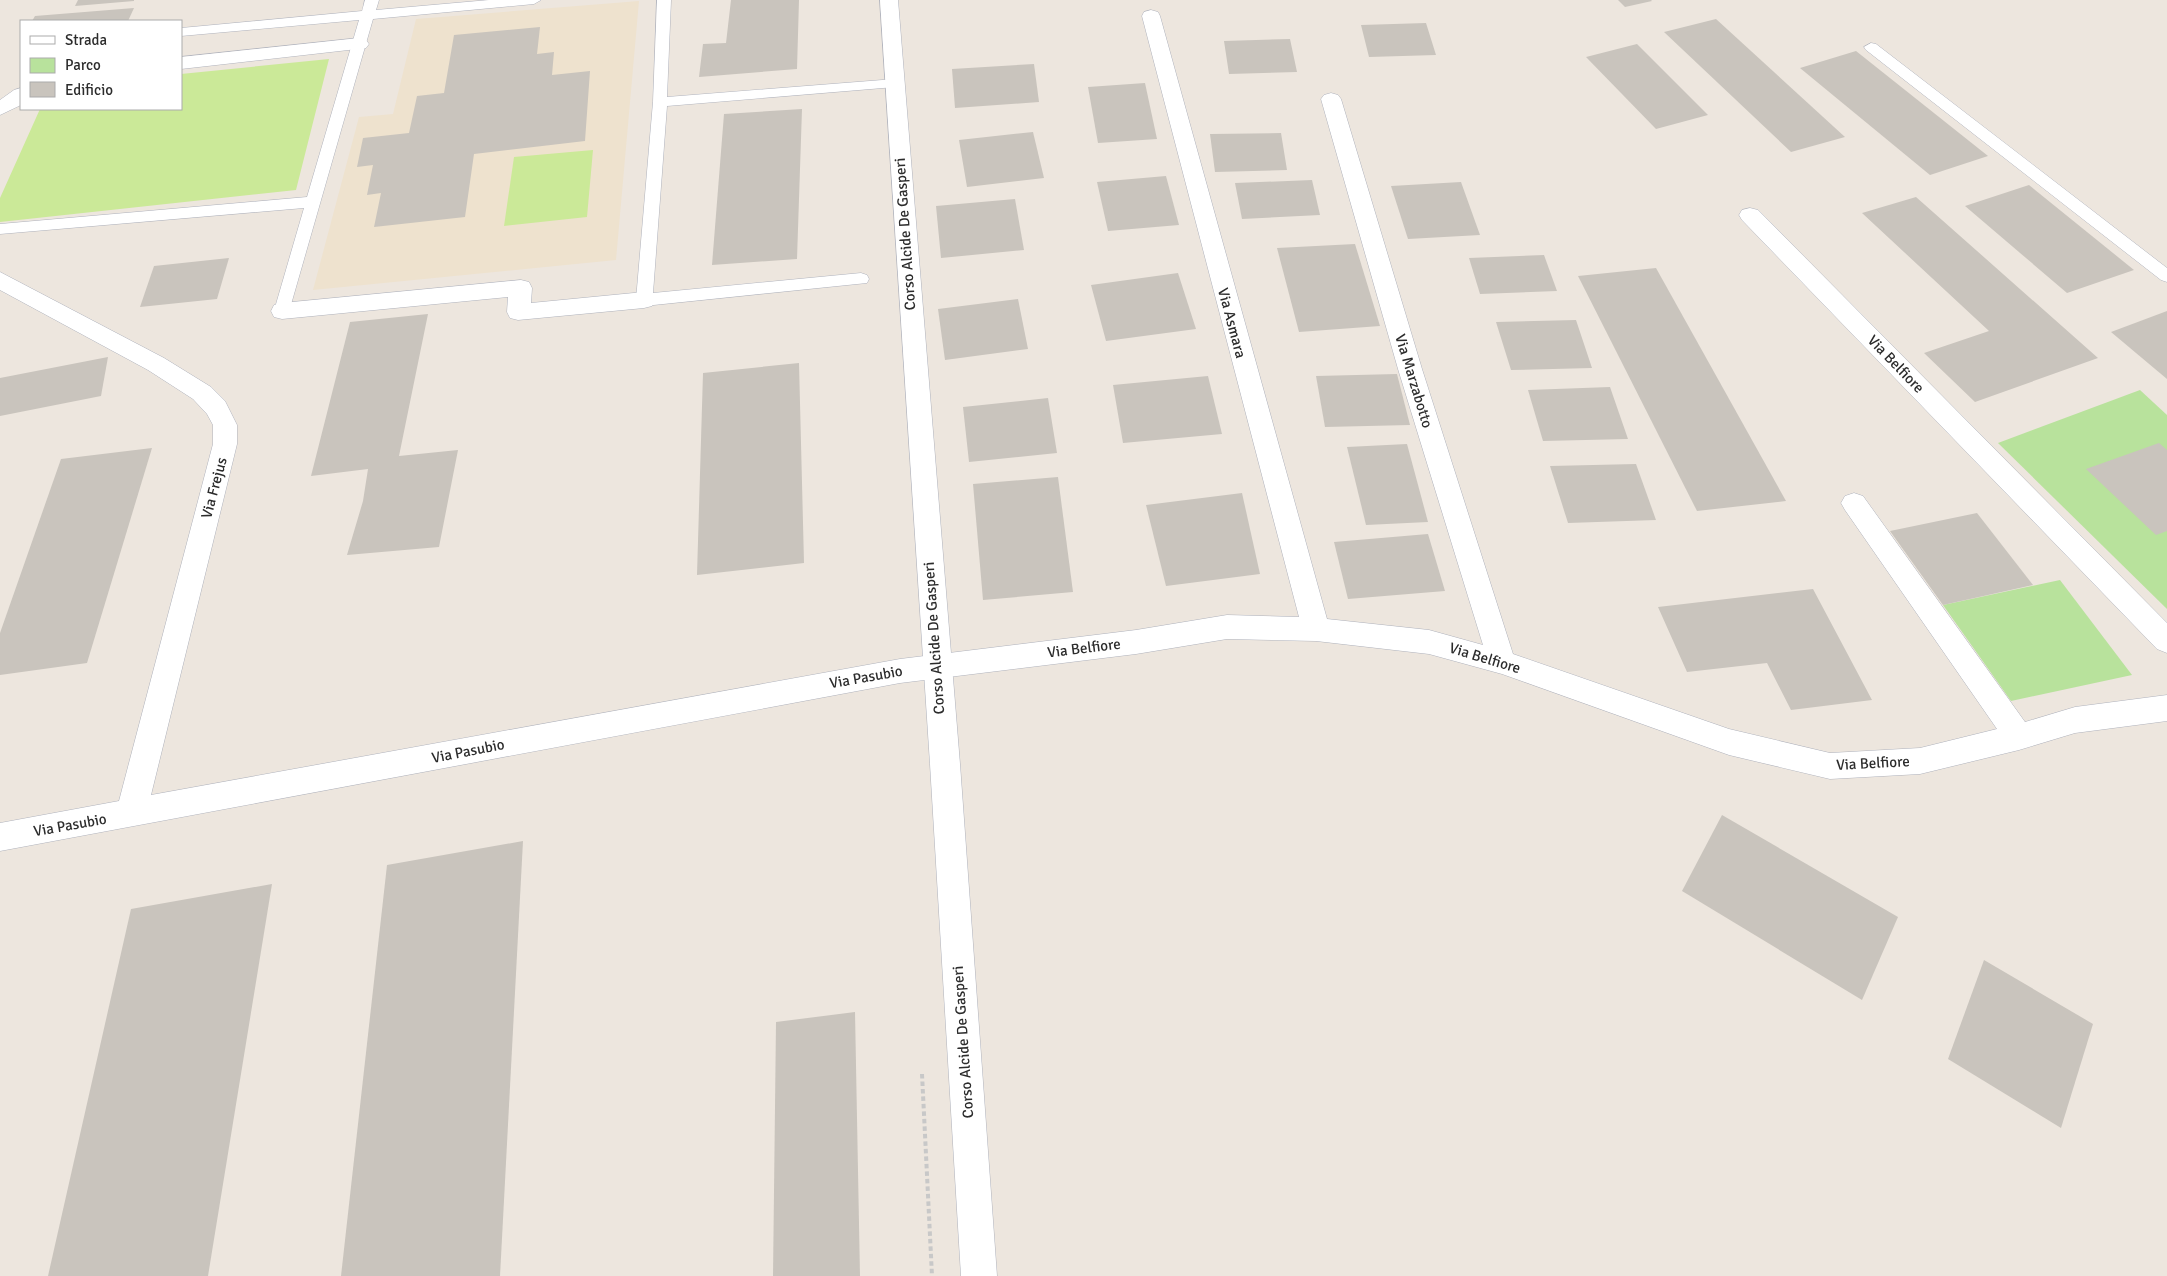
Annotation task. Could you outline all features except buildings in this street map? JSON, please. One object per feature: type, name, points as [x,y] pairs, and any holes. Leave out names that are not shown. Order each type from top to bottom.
[{"type":"street","name":"Corso Alcide De Gasperi","points":[[889,0],[936,665],[945,764],[979,1276]]},
{"type":"street","name":"Via Asmara","points":[[1151,16],[1316,629]]},
{"type":"street","points":[[182,63],[359,44]]},
{"type":"street","points":[[0,109],[20,96]]},
{"type":"street","name":"Via Marzabotto","points":[[1331,99],[1410,369],[1502,662]]},
{"type":"street","name":"Via Belfiore","points":[[1750,216],[2167,641]]},
{"type":"street","name":"Via Frejus","points":[[0,280],[156,364],[202,393],[216,408],[225,425],[225,444],[131,814]]},
{"type":"street","points":[[282,311],[521,288],[518,312],[644,300]]},
{"type":"street","points":[[1854,503],[2019,737]]},
{"type":"street","name":"Via Belfiore","points":[[936,665],[1136,642],[1227,627],[1316,629],[1429,642],[1502,662],[1729,742],[1830,766],[1920,761],[2019,737],[2075,720],[2167,708]]},
{"type":"street","name":"Via Pasubio","points":[[0,837],[936,665]]},
{"type":"lane","points":[[282,311],[372,0]]},
{"type":"lane","points":[[182,32],[534,0]]},
{"type":"lane","points":[[664,0],[660,102],[644,300],[861,278]]},
{"type":"lane","points":[[1871,47],[2167,276]]},
{"type":"lane","points":[[660,102],[894,83]]},
{"type":"lane","points":[[0,229],[314,202]]},
{"type":"shaded area","points":[[639,1],[616,260],[313,290],[359,117],[393,114],[416,19]]},
{"type":"green space","points":[[329,59],[296,190],[0,222],[0,198],[40,110],[182,110],[182,74]]},
{"type":"green space","points":[[593,150],[587,217],[504,226],[514,157]]},
{"type":"green space","points":[[2140,390],[2167,415],[2167,609],[1998,443]]},
{"type":"green space","points":[[2060,580],[2132,675],[2011,701],[1943,605]]}]
